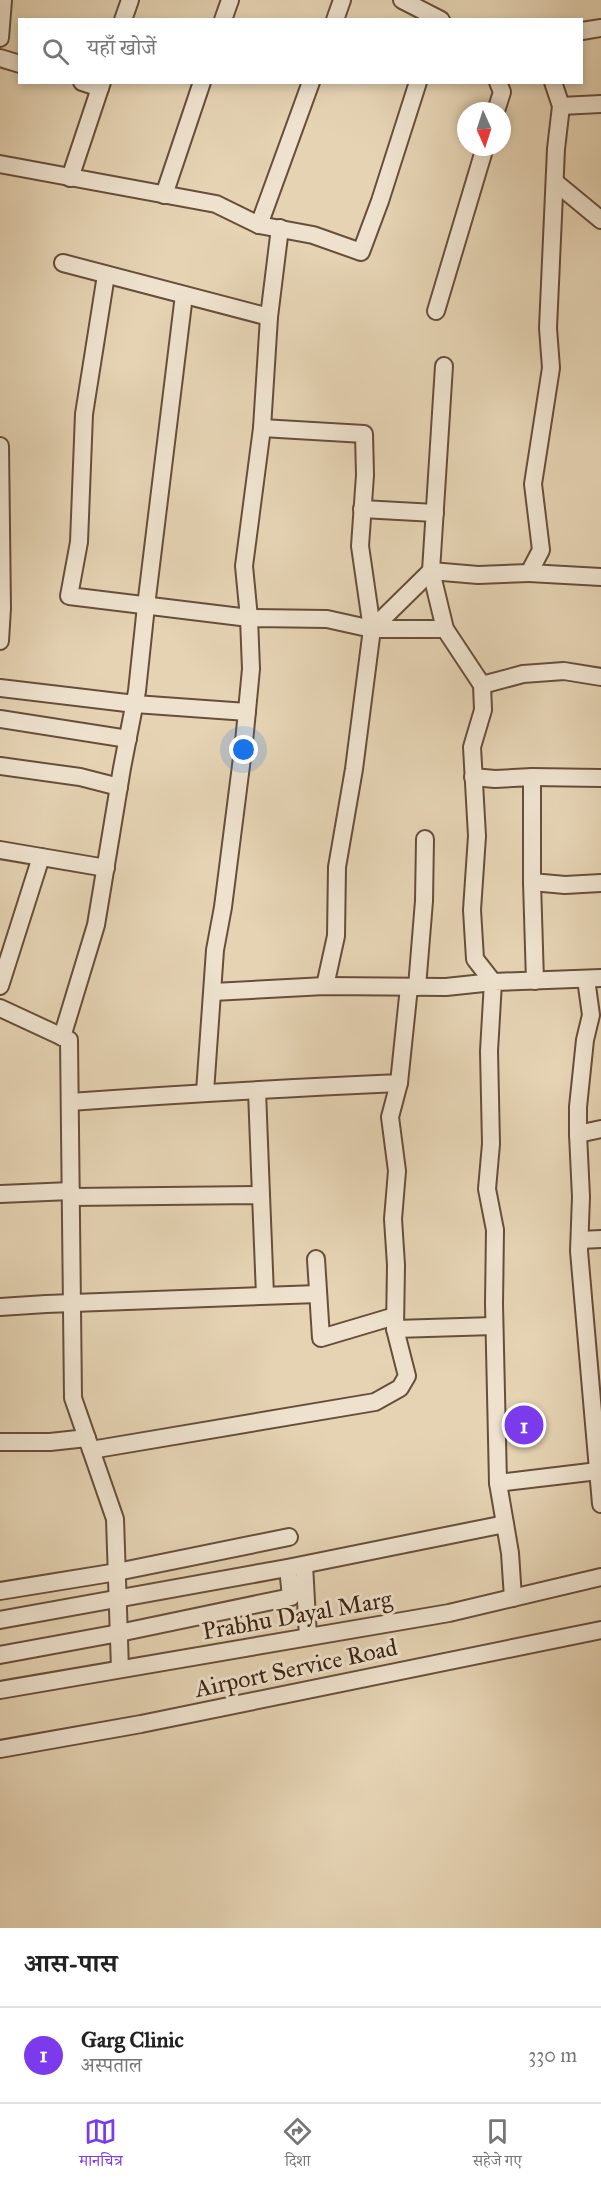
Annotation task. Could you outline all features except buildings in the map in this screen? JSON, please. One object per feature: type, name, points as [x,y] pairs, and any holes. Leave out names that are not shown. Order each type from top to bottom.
[{"type":"street","points":[[0,38],[3,0]]},
{"type":"street","points":[[124,18],[130,0]]},
{"type":"street","points":[[224,18],[230,0]]},
{"type":"street","points":[[335,18],[342,0]]},
{"type":"street","points":[[402,0],[437,18]]},
{"type":"street","points":[[434,0],[439,18]]},
{"type":"street","points":[[583,31],[601,28]]},
{"type":"street","points":[[0,58],[18,63]]},
{"type":"street","points":[[164,195],[201,84]]},
{"type":"street","points":[[260,225],[310,84]]},
{"type":"street","points":[[0,164],[216,204],[260,225],[313,235],[361,252],[417,84]]},
{"type":"street","points":[[499,84],[502,92],[499,102]]},
{"type":"street","points":[[529,573],[541,550],[533,484],[551,368],[548,328],[561,106],[554,84]]},
{"type":"street","points":[[70,178],[101,85]]},
{"type":"street","points":[[561,106],[601,104]]},
{"type":"street","points":[[436,311],[483,156]]},
{"type":"street","points":[[555,182],[601,220]]},
{"type":"street","points":[[205,1092],[215,950],[223,907],[251,669],[244,566],[262,428],[269,317],[280,228]]},
{"type":"street","points":[[63,263],[269,317]]},
{"type":"street","points":[[106,275],[84,414],[79,542],[69,596],[249,618],[327,619],[372,629],[445,629]]},
{"type":"street","points":[[62,1037],[96,925],[135,704],[184,295]]},
{"type":"street","points":[[444,366],[431,571],[445,629],[482,685],[483,710],[472,747],[477,836],[472,910],[474,958],[493,982],[489,1051],[490,1144],[487,1189],[495,1230],[494,1326],[498,1483],[506,1524],[513,1598]]},
{"type":"street","points":[[262,428],[364,435],[365,475],[360,546],[372,629],[357,747],[337,867],[336,936],[325,986]]},
{"type":"street","points":[[0,446],[2,608],[0,640]]},
{"type":"street","points":[[362,509],[435,513]]},
{"type":"street","points":[[431,571],[478,576],[529,573],[601,577]]},
{"type":"street","points":[[372,629],[431,571]]},
{"type":"street","points":[[482,685],[523,674],[564,671],[601,677]]},
{"type":"street","points":[[0,688],[135,704],[247,712]]},
{"type":"street","points":[[0,719],[128,739]]},
{"type":"street","points":[[0,766],[80,777],[119,787]]},
{"type":"street","points":[[473,777],[495,779],[601,778]]},
{"type":"street","points":[[532,777],[535,981]]},
{"type":"street","points":[[0,1442],[89,1444],[375,1402],[400,1388],[407,1377],[395,1322],[396,1265],[393,1219],[396,1171],[390,1117],[399,1083],[413,987],[424,889],[425,839]]},
{"type":"street","points":[[0,850],[106,868]]},
{"type":"street","points":[[0,986],[41,857]]},
{"type":"street","points":[[532,882],[565,885],[601,883]]},
{"type":"street","points":[[213,992],[325,986],[446,987],[493,982],[594,979],[578,1107],[578,1134],[581,1197],[580,1240],[601,1504]]},
{"type":"street","points":[[0,1008],[69,1040],[73,1398],[115,1519],[120,1670]]},
{"type":"street","points":[[70,1102],[205,1092],[399,1083]]},
{"type":"street","points":[[257,1091],[266,1296]]},
{"type":"street","points":[[578,1134],[601,1130]]},
{"type":"street","points":[[0,1194],[261,1195]]},
{"type":"street","points":[[580,1240],[601,1239]]},
{"type":"street","points":[[316,1259],[321,1338],[395,1322],[494,1326]]},
{"type":"street","points":[[0,1307],[318,1294]]},
{"type":"street","points":[[498,1483],[599,1464]]},
{"type":"street","points":[[0,1620],[296,1566],[506,1524]]},
{"type":"street","points":[[0,1591],[117,1572],[289,1537]]},
{"type":"street","points":[[0,1655],[291,1597],[296,1566]]},
{"type":"street","points":[[296,1566],[308,1637]]},
{"type":"street","name":"Prabhu Dayal Marg","points":[[0,1690],[449,1613],[601,1577]]},
{"type":"street","name":"Airport Service Road","points":[[0,1749],[141,1724],[601,1630]]},
{"type":"place","name":"Garg Clinic","points":[[524,1425]]}]
